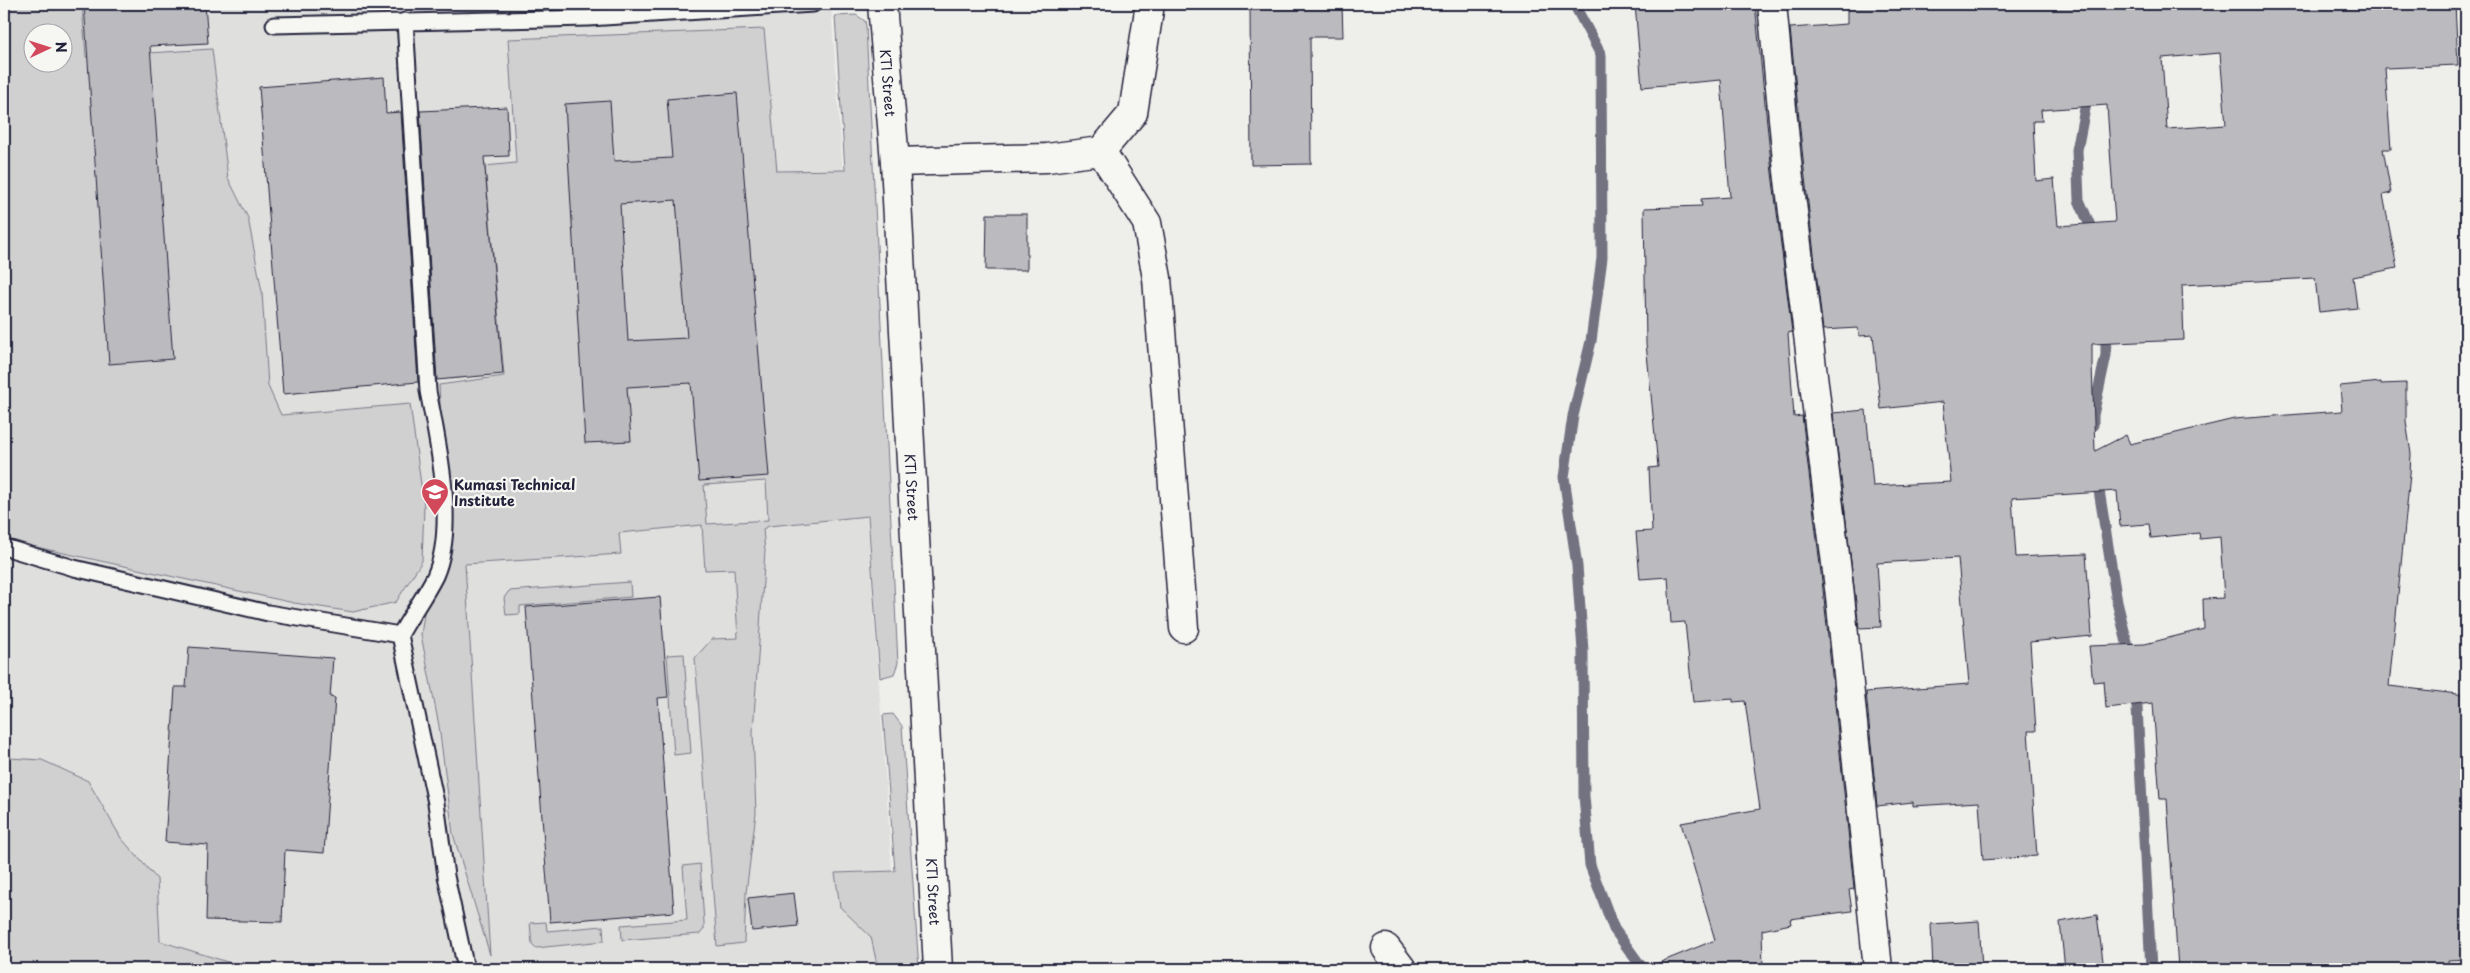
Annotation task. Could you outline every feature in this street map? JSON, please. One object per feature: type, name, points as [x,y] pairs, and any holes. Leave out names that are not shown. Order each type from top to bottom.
[{"type":"street","name":"KTI Street","points":[[882,4],[895,162],[938,969]]},
{"type":"street","points":[[895,162],[1046,158],[1101,151],[1133,112],[1150,4]]},
{"type":"street","points":[[1772,4],[1790,181],[1840,596],[1878,969]]},
{"type":"street","points":[[1101,151],[1147,223],[1157,278],[1184,628]]},
{"type":"street","points":[[1386,948],[1402,969]]},
{"type":"lane","points":[[274,25],[405,21],[587,11],[813,4]]},
{"type":"lane","points":[[405,21],[428,391],[437,438],[446,536],[435,575],[400,635],[436,804],[446,876],[466,969]]},
{"type":"lane","points":[[4,547],[74,568],[268,613],[400,635]]},
{"type":"shaded area","name":"Kumasi Technical Institute","points":[[4,4],[831,4],[899,969],[4,969]]},
{"type":"shaded area","points":[[4,4],[82,4],[86,57],[212,49],[228,178],[248,218],[262,292],[268,386],[281,415],[410,404],[424,506],[422,561],[396,602],[353,612],[294,603],[4,540]]},
{"type":"shaded area","points":[[437,4],[516,4],[442,8]]},
{"type":"shaded area","points":[[856,15],[865,21],[866,26],[898,663],[894,674],[880,678],[868,516],[769,526],[763,529],[765,551],[753,732],[756,813],[746,893],[744,943],[717,946],[695,658],[712,639],[738,638],[734,569],[705,570],[702,525],[619,533],[621,554],[465,564],[490,955],[453,834],[439,726],[421,635],[426,600],[440,571],[444,478],[439,385],[504,376],[485,166],[516,163],[508,39],[764,29],[777,171],[845,170],[835,16]],"holes":[[[766,481],[768,520],[707,524],[704,485]]]},
{"type":"shaded area","points":[[630,582],[631,597],[520,606],[520,614],[506,615],[504,598],[509,591]]},
{"type":"shaded area","points":[[684,654],[691,753],[674,755],[667,655]]},
{"type":"shaded area","points":[[893,714],[902,726],[919,969],[878,969],[871,937],[840,907],[835,873],[895,871],[883,715]]},
{"type":"shaded area","points":[[4,752],[10,758],[42,760],[88,781],[121,838],[157,879],[160,941],[250,969],[4,969]]},
{"type":"shaded area","points":[[700,864],[704,929],[700,934],[622,940],[621,925],[687,920],[683,866]]},
{"type":"shaded area","points":[[546,922],[547,931],[603,926],[604,941],[536,948],[532,944],[530,923]]},
{"type":"building","points":[[84,4],[205,4],[208,43],[150,46],[173,359],[109,364]]},
{"type":"building","points":[[1250,4],[1342,4],[1343,37],[1310,37],[1311,164],[1251,165]]},
{"type":"building","points":[[1635,4],[1755,4],[1772,173],[1792,332],[1788,333],[1794,417],[1802,416],[1824,598],[1854,889],[1849,890],[1852,911],[1790,919],[1791,924],[1762,930],[1763,969],[1646,968],[1715,940],[1681,823],[1760,809],[1745,701],[1733,702],[1733,699],[1693,702],[1685,622],[1671,623],[1668,577],[1640,579],[1636,532],[1652,531],[1649,468],[1658,467],[1646,343],[1644,208],[1702,206],[1701,199],[1730,197],[1721,80],[1642,87]]},
{"type":"building","points":[[1847,4],[2189,4],[2189,10],[2251,4],[2381,4],[2381,9],[2455,4],[2458,65],[2385,68],[2391,149],[2383,149],[2391,193],[2383,195],[2397,268],[2353,277],[2357,308],[2319,312],[2315,278],[2182,285],[2184,340],[2092,344],[2092,365],[2095,451],[2126,435],[2130,444],[2234,419],[2342,411],[2340,386],[2381,382],[2381,384],[2406,383],[2406,421],[2411,454],[2410,474],[2389,686],[2466,695],[2466,959],[2448,960],[2449,969],[2178,969],[2167,799],[2160,799],[2153,703],[2106,708],[2104,681],[2093,682],[2089,646],[2145,644],[2204,629],[2203,599],[2224,598],[2220,537],[2200,539],[2199,533],[2151,538],[2149,524],[2120,526],[2117,491],[2012,498],[2016,557],[2086,554],[2092,636],[2030,642],[2036,731],[2028,731],[2037,856],[1983,860],[1979,802],[1913,806],[1913,802],[1877,806],[1866,692],[1969,684],[1958,558],[1877,563],[1881,627],[1859,628],[1833,413],[1866,410],[1873,486],[1951,482],[1943,402],[1881,409],[1873,335],[1859,336],[1858,328],[1823,330],[1790,28],[1847,24]],"holes":[[[2220,53],[2226,125],[2167,129],[2162,58]],[[2107,105],[2115,222],[2058,226],[2054,179],[2036,181],[2033,121],[2042,121],[2041,110]]]},
{"type":"building","points":[[384,77],[386,113],[401,112],[418,382],[283,394],[259,87]]},
{"type":"building","points":[[737,93],[769,476],[699,481],[691,383],[627,387],[631,441],[585,443],[565,104],[610,101],[614,161],[672,158],[667,99]],"holes":[[[676,200],[687,338],[628,341],[620,204]]]},
{"type":"building","points":[[507,107],[509,156],[484,157],[503,374],[437,380],[420,111]]},
{"type":"building","points":[[987,214],[1027,214],[1027,270],[986,270]]},
{"type":"building","points":[[660,597],[668,697],[658,698],[674,912],[550,922],[526,607]]},
{"type":"building","points":[[189,647],[333,658],[330,697],[335,698],[324,853],[285,850],[282,922],[206,920],[208,845],[165,842],[175,687],[186,687]]},
{"type":"building","points":[[794,893],[798,926],[752,931],[748,898]]},
{"type":"building","points":[[2097,915],[2104,969],[2065,969],[2060,922]]},
{"type":"building","points":[[1979,921],[1982,969],[1933,969],[1931,924]]},
{"type":"waterway","points":[[1574,4],[1601,55],[1602,258],[1591,341],[1573,416],[1564,477],[1577,566],[1583,651],[1584,796],[1590,865],[1614,929],[1643,969]]},
{"type":"waterway","points":[[2088,93],[2077,150],[2079,200],[2095,237]]},
{"type":"waterway","points":[[2093,425],[2093,415],[2106,355],[2106,330]]},
{"type":"waterway","points":[[2097,478],[2117,602],[2131,659]]},
{"type":"waterway","points":[[2136,689],[2151,969]]},
{"type":"place","name":"Kumasi Technical Institute","points":[[435,516]]}]
